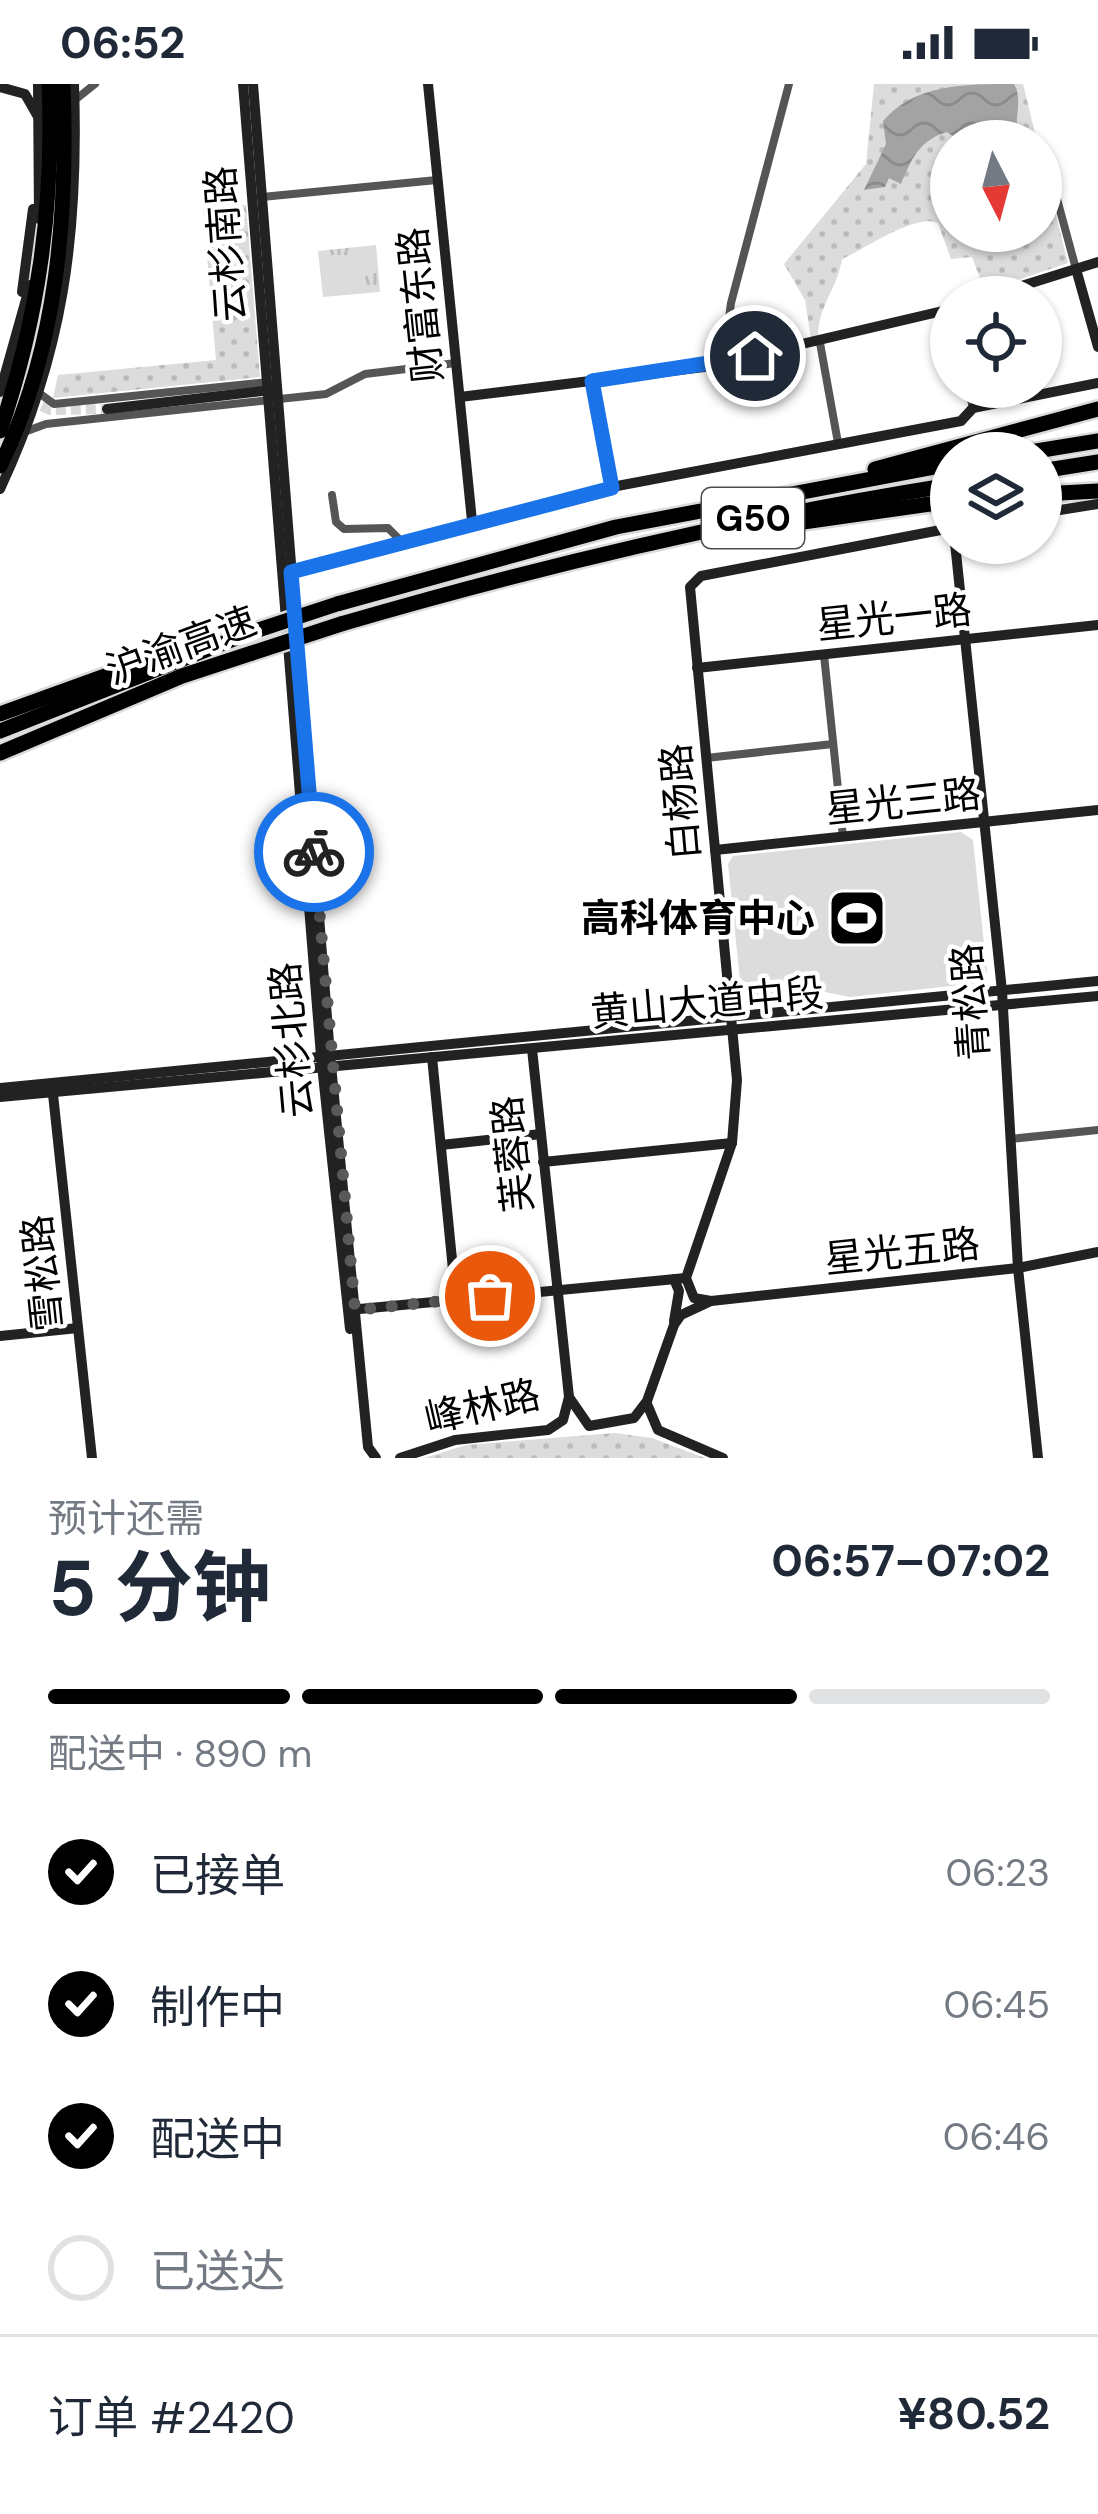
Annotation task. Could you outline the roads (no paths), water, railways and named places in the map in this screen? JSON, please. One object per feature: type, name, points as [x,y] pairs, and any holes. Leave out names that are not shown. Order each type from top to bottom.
[{"type":"highway","points":[[0,431],[25,358],[45,256],[49,84]]},
{"type":"highway","points":[[0,466],[37,362],[59,259],[65,215],[63,84]]},
{"type":"highway","points":[[835,482],[924,452],[1098,409]]},
{"type":"highway","points":[[1062,447],[1098,441]]},
{"type":"highway","points":[[1062,468],[1098,462]]},
{"type":"highway","name":"沪渝高速","points":[[0,731],[199,651],[337,604],[616,527],[930,467]]},
{"type":"highway","name":"沪渝高速","points":[[0,752],[182,676],[341,624],[650,540],[805,507],[930,488]]},
{"type":"highway","points":[[1062,493],[1098,491]]},
{"type":"highway","points":[[650,540],[772,529],[930,504]]},
{"type":"highway","points":[[0,714],[153,659],[199,651]]},
{"type":"street","points":[[0,392],[31,280],[41,153],[38,84]]},
{"type":"street","points":[[0,489],[39,393],[72,252],[74,84]]},
{"type":"street","points":[[74,101],[95,84]]},
{"type":"street","name":"云杉南路","points":[[244,84],[271,390]]},
{"type":"street","name":"云杉南路","points":[[253,84],[271,390]]},
{"type":"street","name":"财富东路","points":[[428,84],[472,520]]},
{"type":"street","points":[[723,363],[731,303],[789,84]]},
{"type":"street","points":[[0,87],[25,94],[40,123]]},
{"type":"street","points":[[14,331],[41,153]]},
{"type":"street","points":[[262,197],[437,180]]},
{"type":"street","points":[[1062,217],[1098,347]]},
{"type":"street","points":[[1054,276],[1098,262]]},
{"type":"street","points":[[460,397],[723,363],[930,317]]},
{"type":"street","points":[[820,343],[838,443]]},
{"type":"street","points":[[39,393],[54,404],[271,390],[326,394],[365,374],[456,363]]},
{"type":"street","points":[[592,381],[612,488]]},
{"type":"street","points":[[1062,390],[1098,383]]},
{"type":"street","points":[[107,409],[271,390]]},
{"type":"street","points":[[26,432],[271,390]]},
{"type":"street","name":"云杉北路","points":[[271,390],[326,1062],[368,1447],[376,1458]]},
{"type":"street","points":[[96,399],[89,410],[96,418]]},
{"type":"street","points":[[77,401],[83,420]]},
{"type":"street","points":[[286,573],[472,520],[612,488],[961,421],[973,408]]},
{"type":"street","points":[[332,495],[336,523],[344,529],[388,527],[401,541]]},
{"type":"street","points":[[1062,510],[1098,504]]},
{"type":"street","name":"白杨路","points":[[647,1401],[674,1324],[680,1278],[732,1143],[737,1096],[690,587],[701,576],[930,532]]},
{"type":"street","name":"青松路","points":[[957,564],[1002,991],[1018,1268],[1038,1458]]},
{"type":"street","name":"星光一路","points":[[697,668],[1098,626]]},
{"type":"street","points":[[824,655],[843,837]]},
{"type":"street","points":[[706,758],[833,744]]},
{"type":"street","name":"星光三路","points":[[715,850],[1098,810]]},
{"type":"street","name":"黄山大道中段","points":[[326,1062],[532,1048],[1098,981]]},
{"type":"street","name":"黄山大道中段","points":[[326,1062],[731,1023],[1098,996]]},
{"type":"street","name":"芙蓉路","points":[[532,1048],[569,1397]]},
{"type":"street","points":[[432,1057],[456,1300]]},
{"type":"street","points":[[0,1088],[326,1062]]},
{"type":"street","points":[[0,1097],[52,1087]]},
{"type":"street","name":"雪松路","points":[[52,1087],[92,1458]]},
{"type":"street","points":[[1009,1139],[1098,1130]]},
{"type":"street","points":[[441,1144],[541,1134]]},
{"type":"street","points":[[544,1162],[732,1143]]},
{"type":"street","name":"星光五路","points":[[711,1301],[1018,1268],[1098,1252]]},
{"type":"street","points":[[351,1310],[680,1278],[694,1298],[711,1301]]},
{"type":"street","points":[[674,1324],[681,1315],[711,1301]]},
{"type":"street","name":"云杉北路","points":[[351,1310],[362,1458]]},
{"type":"street","points":[[0,1336],[78,1328]]},
{"type":"street","name":"峰林路","points":[[569,1397],[580,1419],[594,1427],[629,1421],[647,1401]]},
{"type":"street","name":"峰林路","points":[[400,1458],[455,1440],[554,1428],[565,1415],[569,1397]]},
{"type":"street","points":[[647,1401],[653,1426],[723,1458]]},
{"type":"water","points":[[1014,84],[1017,120],[930,120],[930,141],[913,159],[901,184],[889,178],[885,187],[864,190],[886,144],[883,121],[925,93]]},
{"type":"tunnel","points":[[28,400],[50,410],[107,409]]},
{"type":"place","name":"高科体育中心","points":[[857,918]]}]
